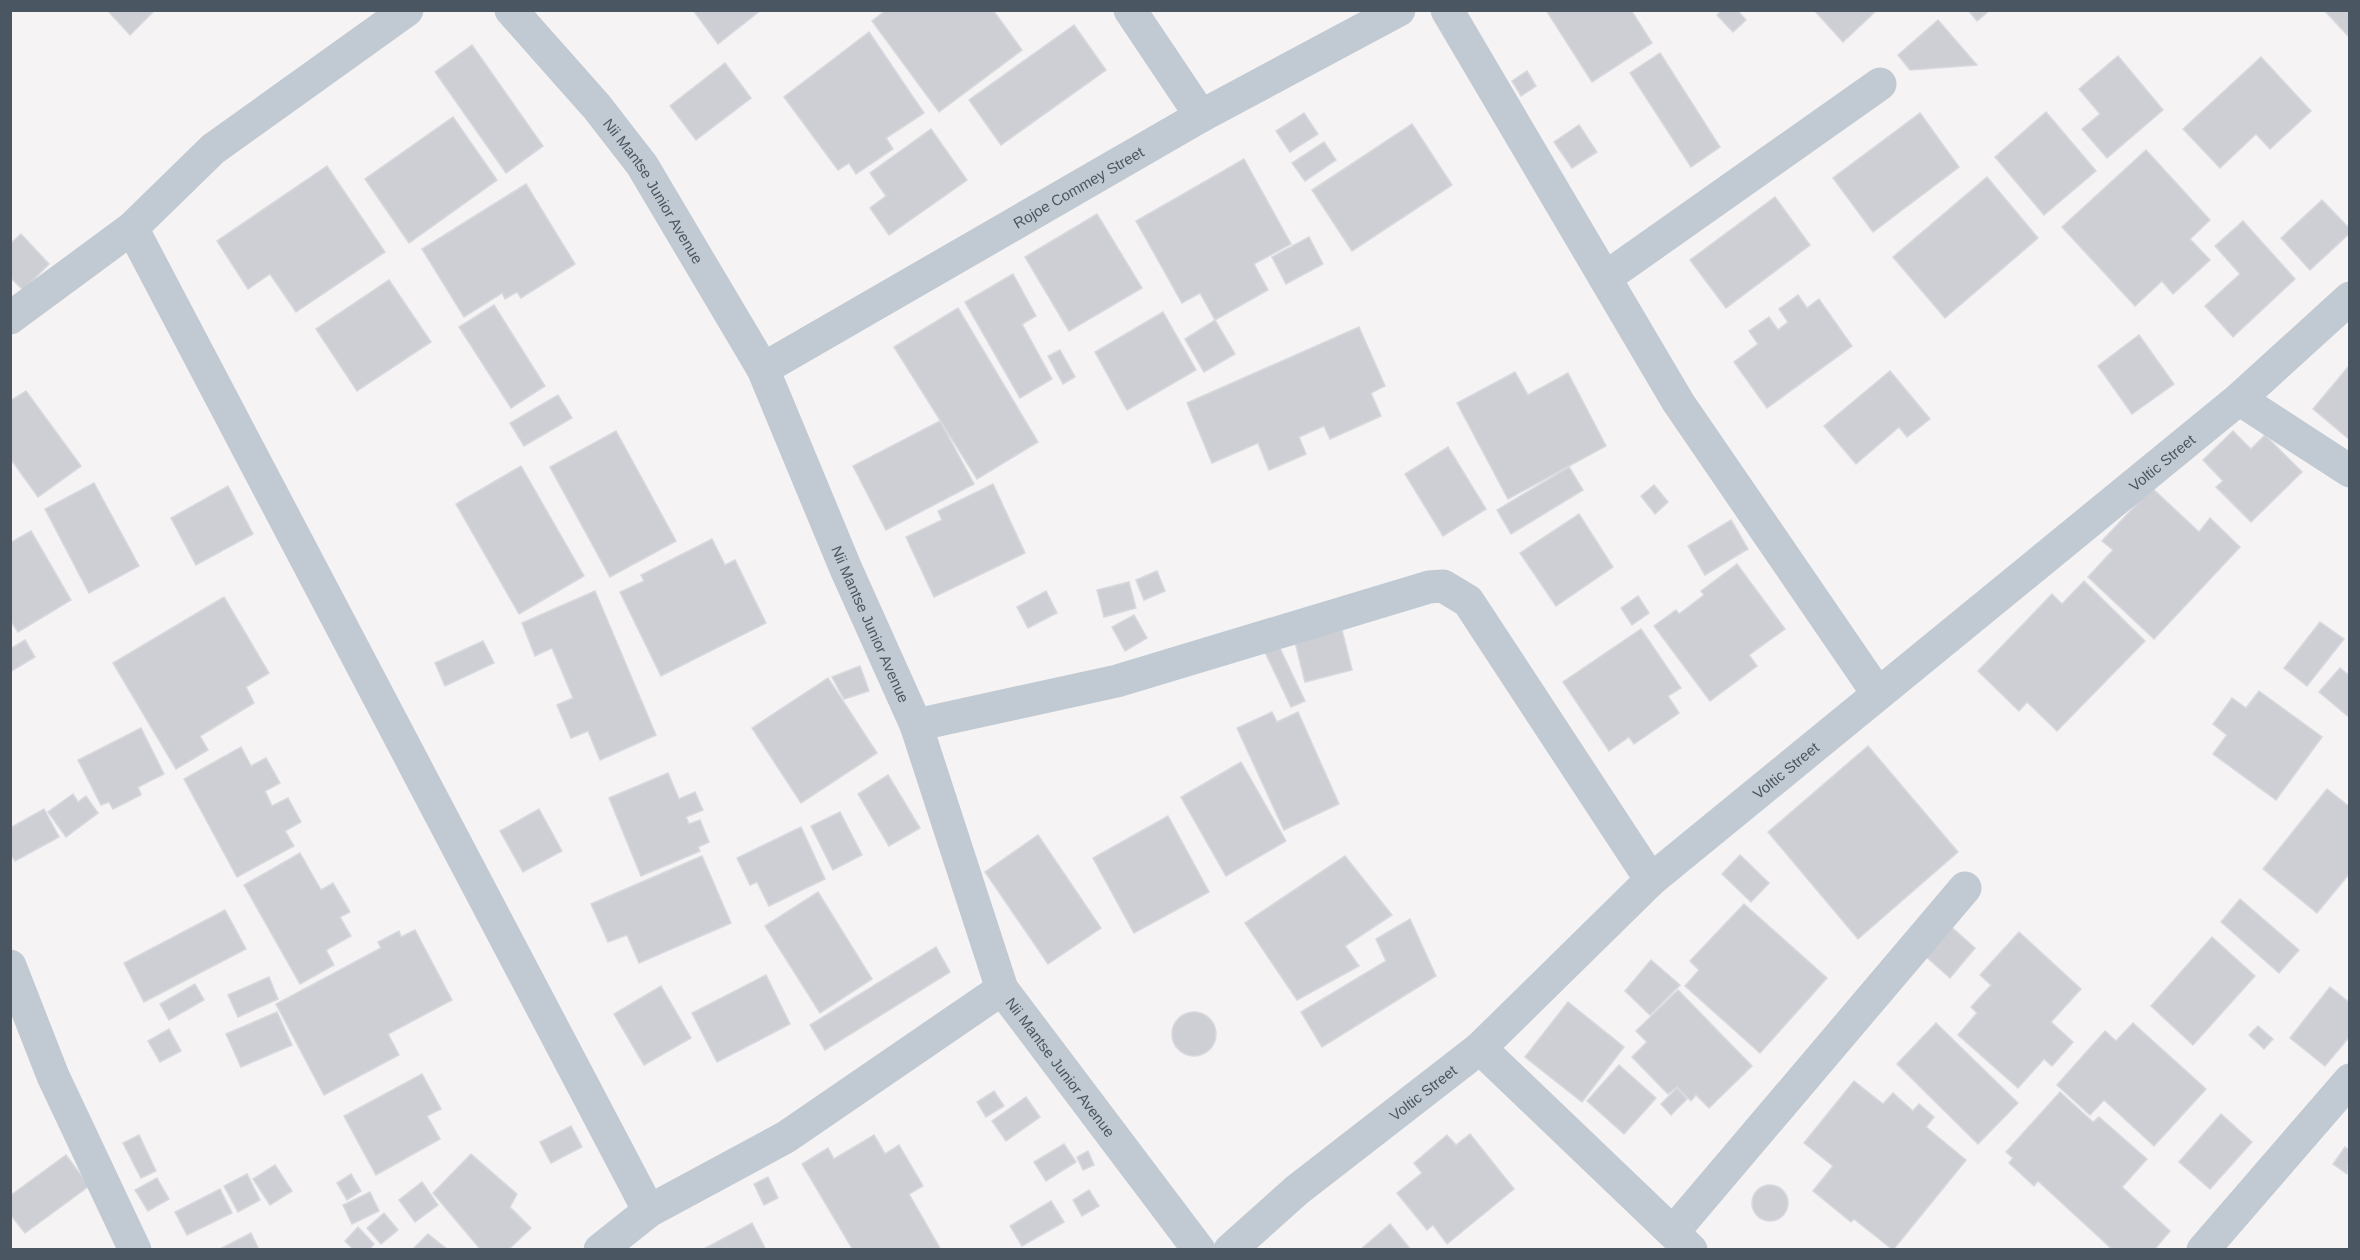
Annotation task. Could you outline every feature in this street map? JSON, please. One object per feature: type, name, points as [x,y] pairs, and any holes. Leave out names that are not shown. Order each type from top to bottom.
[{"type":"street","points":[[10,318],[132,228],[213,150],[407,10]]},
{"type":"street","name":"Nii Mantse Junior Avenue","points":[[511,10],[597,107],[642,165],[763,369],[846,569],[916,725],[1002,989],[1199,1250]]},
{"type":"street","points":[[1130,10],[1201,116]]},
{"type":"street","name":"Rojoe Commey Street","points":[[763,369],[1201,116],[1399,10]]},
{"type":"street","points":[[1447,10],[1678,402],[1878,694]]},
{"type":"street","points":[[1605,278],[1880,84]]},
{"type":"street","points":[[132,228],[649,1211]]},
{"type":"street","name":"Voltic Street","points":[[1230,1250],[1297,1190],[1480,1048],[1651,880],[2239,399],[2349,298]]},
{"type":"street","points":[[2239,399],[2349,471]]},
{"type":"street","points":[[916,725],[1117,681],[1429,587],[1443,586],[1468,601],[1651,880]]},
{"type":"street","points":[[1480,1048],[1683,1240],[1965,888]]},
{"type":"street","points":[[10,966],[53,1076],[135,1250]]},
{"type":"street","points":[[600,1250],[649,1211],[786,1137],[1002,989]]},
{"type":"street","points":[[2204,1250],[2349,1080]]},
{"type":"building","points":[[107,10],[155,10],[130,35]]},
{"type":"building","points":[[693,10],[761,10],[718,44]]},
{"type":"building","points":[[886,10],[993,10],[1022,50],[939,112],[872,21]]},
{"type":"building","points":[[1546,10],[1631,10],[1652,43],[1592,82]]},
{"type":"building","points":[[1722,10],[1737,10],[1746,20],[1733,32],[1717,15]]},
{"type":"building","points":[[1814,10],[1877,10],[1843,42]]},
{"type":"building","points":[[1968,10],[1990,10],[1977,21]]},
{"type":"building","points":[[2324,10],[2350,10],[2350,38]]},
{"type":"building","points":[[1938,20],[1977,65],[1910,70],[1898,55]]},
{"type":"building","points":[[1074,25],[1106,70],[1001,145],[969,100]]},
{"type":"building","points":[[869,32],[924,113],[886,138],[893,149],[856,174],[849,163],[838,170],[784,97]]},
{"type":"building","points":[[472,45],[543,146],[506,173],[435,72]]},
{"type":"building","points":[[1660,53],[1720,147],[1691,167],[1630,73]]},
{"type":"building","points":[[2118,56],[2163,110],[2107,158],[2082,129],[2100,114],[2079,89]]},
{"type":"building","points":[[2261,57],[2311,111],[2270,149],[2256,134],[2220,168],[2183,129]]},
{"type":"building","points":[[725,63],[751,98],[696,140],[670,106]]},
{"type":"building","points":[[1527,71],[1536,86],[1521,96],[1512,81]]},
{"type":"building","points":[[2046,112],[2096,171],[2044,215],[1995,157]]},
{"type":"building","points":[[1304,113],[1318,134],[1290,152],[1276,131]]},
{"type":"building","points":[[1920,113],[1959,167],[1873,232],[1833,178]]},
{"type":"building","points":[[453,117],[497,180],[409,243],[365,179]]},
{"type":"building","points":[[1412,124],[1452,185],[1352,251],[1312,190]]},
{"type":"building","points":[[1579,125],[1597,152],[1572,168],[1554,142]]},
{"type":"building","points":[[931,129],[967,180],[889,235],[870,208],[886,196],[870,173]]},
{"type":"building","points":[[1324,142],[1336,160],[1305,181],[1292,163]]},
{"type":"building","points":[[2146,150],[2210,220],[2190,239],[2210,260],[2173,294],[2162,281],[2135,306],[2062,227]]},
{"type":"building","points":[[1244,159],[1291,244],[1254,264],[1268,290],[1215,320],[1200,293],[1182,303],[1136,221]]},
{"type":"building","points":[[327,166],[385,252],[296,312],[270,274],[248,289],[217,241]]},
{"type":"building","points":[[1987,177],[2038,238],[1945,318],[1893,257]]},
{"type":"building","points":[[526,184],[575,264],[521,298],[517,292],[505,299],[502,293],[464,317],[422,249]]},
{"type":"building","points":[[1775,197],[1810,245],[1726,308],[1690,260]]},
{"type":"building","points":[[2322,200],[2350,229],[2350,233],[2310,270],[2281,238]]},
{"type":"building","points":[[1097,214],[1142,288],[1069,331],[1025,257]]},
{"type":"building","points":[[2243,221],[2295,279],[2233,337],[2205,306],[2240,274],[2215,246]]},
{"type":"building","points":[[21,234],[49,264],[23,290],[10,277],[10,244]]},
{"type":"building","points":[[1309,237],[1323,264],[1286,284],[1272,257]]},
{"type":"building","points":[[1013,274],[1036,316],[1022,324],[1052,379],[1020,398],[965,302]]},
{"type":"building","points":[[389,280],[431,342],[357,391],[316,329]]},
{"type":"building","points":[[1798,295],[1807,308],[1819,299],[1852,346],[1767,408],[1734,362],[1758,344],[1749,331],[1769,317],[1778,330],[1788,322],[1779,309]]},
{"type":"building","points":[[494,305],[545,386],[511,408],[459,327]]},
{"type":"building","points":[[958,308],[1038,442],[977,479],[894,347]]},
{"type":"building","points":[[1163,312],[1196,370],[1127,410],[1095,352]]},
{"type":"building","points":[[1215,320],[1235,354],[1204,372],[1185,339]]},
{"type":"building","points":[[1359,327],[1385,386],[1371,393],[1381,416],[1330,439],[1324,426],[1299,437],[1306,454],[1269,470],[1258,443],[1212,463],[1187,403]]},
{"type":"building","points":[[2139,335],[2174,384],[2132,414],[2098,366]]},
{"type":"building","points":[[1060,350],[1075,377],[1063,384],[1048,356]]},
{"type":"building","points":[[2348,367],[2350,369],[2350,440],[2313,409]]},
{"type":"building","points":[[1890,371],[1930,419],[1907,437],[1899,427],[1856,464],[1824,426]]},
{"type":"building","points":[[1515,372],[1528,395],[1568,373],[1606,446],[1508,499],[1457,403]]},
{"type":"building","points":[[26,391],[81,466],[38,497],[10,458],[10,401]]},
{"type":"building","points":[[558,395],[572,418],[524,446],[510,423]]},
{"type":"building","points":[[940,421],[974,484],[886,530],[853,466]]},
{"type":"building","points":[[616,431],[676,541],[610,577],[550,467]]},
{"type":"building","points":[[2233,431],[2251,449],[2265,435],[2302,472],[2251,522],[2216,487],[2223,481],[2203,460]]},
{"type":"building","points":[[1448,447],[1486,509],[1443,536],[1405,474]]},
{"type":"building","points":[[521,466],[584,576],[519,614],[456,504]]},
{"type":"building","points":[[1569,467],[1583,490],[1511,534],[1497,510]]},
{"type":"building","points":[[94,483],[139,566],[89,593],[45,509]]},
{"type":"building","points":[[993,484],[1025,553],[934,597],[906,537],[942,520],[938,511]]},
{"type":"building","points":[[1654,485],[1668,502],[1655,514],[1641,496]]},
{"type":"building","points":[[228,486],[253,534],[196,565],[171,518]]},
{"type":"building","points":[[2152,488],[2199,532],[2210,518],[2240,547],[2154,639],[2088,577],[2113,550],[2102,541]]},
{"type":"building","points":[[1579,514],[1613,567],[1556,606],[1520,553]]},
{"type":"building","points":[[1731,520],[1748,549],[1705,575],[1688,546]]},
{"type":"building","points":[[31,531],[71,600],[18,632],[10,620],[10,543]]},
{"type":"building","points":[[712,539],[725,565],[735,560],[766,623],[661,676],[620,592],[644,581],[641,575]]},
{"type":"building","points":[[1737,564],[1785,629],[1749,655],[1757,666],[1710,701],[1654,626],[1676,610],[1679,614],[1704,595],[1701,591]]},
{"type":"building","points":[[1157,571],[1165,591],[1144,600],[1136,580]]},
{"type":"building","points":[[2084,581],[2145,641],[2057,731],[2027,702],[2019,711],[1978,671],[2052,594],[2062,604]]},
{"type":"building","points":[[1129,582],[1136,608],[1104,617],[1097,590]]},
{"type":"building","points":[[595,591],[656,735],[600,760],[588,731],[571,738],[557,705],[573,698],[552,648],[535,656],[522,623]]},
{"type":"building","points":[[1046,591],[1057,613],[1028,628],[1017,607]]},
{"type":"building","points":[[1638,596],[1649,613],[1632,625],[1621,608]]},
{"type":"building","points":[[224,597],[269,673],[246,687],[254,703],[200,736],[208,750],[176,769],[113,663]]},
{"type":"building","points":[[1134,615],[1147,638],[1125,651],[1112,627]]},
{"type":"building","points":[[2320,622],[2344,639],[2307,686],[2284,668]]},
{"type":"building","points":[[1641,629],[1681,688],[1668,696],[1679,713],[1634,744],[1629,737],[1609,751],[1563,682]]},
{"type":"building","points":[[1342,630],[1352,670],[1305,682],[1295,642]]},
{"type":"building","points":[[25,640],[35,657],[10,672],[10,649]]},
{"type":"building","points":[[483,641],[494,663],[445,686],[435,663]]},
{"type":"building","points":[[1277,642],[1305,701],[1291,707],[1263,648]]},
{"type":"building","points":[[860,666],[869,691],[844,699],[832,677]]},
{"type":"building","points":[[2340,668],[2350,676],[2350,718],[2319,692]]},
{"type":"building","points":[[828,678],[877,753],[801,803],[752,728]]},
{"type":"building","points":[[2259,691],[2322,737],[2276,800],[2213,754],[2227,735],[2213,724],[2232,698],[2246,708]]},
{"type":"building","points":[[1272,712],[1277,722],[1298,712],[1339,804],[1284,830],[1237,728]]},
{"type":"building","points":[[141,728],[164,774],[138,787],[141,795],[113,809],[109,802],[101,805],[78,760]]},
{"type":"building","points":[[1868,746],[1958,852],[1858,939],[1768,832]]},
{"type":"building","points":[[241,747],[251,766],[266,758],[280,783],[265,791],[272,806],[288,798],[301,822],[285,831],[294,846],[237,877],[184,779]]},
{"type":"building","points":[[1241,762],[1286,841],[1226,876],[1181,797]]},
{"type":"building","points":[[668,773],[679,799],[695,792],[703,810],[686,817],[689,824],[700,820],[709,842],[698,847],[700,851],[641,876],[609,798]]},
{"type":"building","points":[[888,775],[920,828],[889,846],[858,794]]},
{"type":"building","points":[[2327,789],[2350,807],[2350,873],[2317,913],[2263,869]]},
{"type":"building","points":[[73,794],[78,802],[86,796],[98,813],[66,837],[48,812]]},
{"type":"building","points":[[44,809],[59,837],[15,861],[10,853],[10,828]]},
{"type":"building","points":[[539,809],[562,851],[523,872],[500,831]]},
{"type":"building","points":[[840,812],[862,855],[833,870],[811,826]]},
{"type":"building","points":[[1168,816],[1209,892],[1134,933],[1093,858]]},
{"type":"building","points":[[801,827],[825,879],[769,906],[757,882],[750,885],[737,858]]},
{"type":"building","points":[[1038,835],[1101,928],[1048,964],[985,872]]},
{"type":"building","points":[[300,853],[321,890],[333,883],[350,912],[340,917],[351,936],[326,950],[334,965],[300,984],[244,885]]},
{"type":"building","points":[[1740,855],[1769,883],[1751,902],[1722,874]]},
{"type":"building","points":[[702,856],[731,923],[639,963],[627,935],[608,942],[591,904]]},
{"type":"building","points":[[1345,856],[1392,915],[1345,946],[1359,966],[1297,1000],[1245,923]]},
{"type":"building","points":[[818,892],[872,979],[820,1013],[765,926]]},
{"type":"building","points":[[2240,899],[2299,950],[2279,973],[2221,922]]},
{"type":"building","points":[[1744,904],[1827,978],[1760,1053],[1685,986],[1699,970],[1690,961]]},
{"type":"building","points":[[225,910],[246,949],[144,1002],[124,963]]},
{"type":"building","points":[[1410,919],[1436,976],[1322,1047],[1301,1012],[1386,961],[1376,939]]},
{"type":"building","points":[[1948,924],[1975,948],[1950,978],[1923,954]]},
{"type":"building","points":[[415,930],[452,1000],[388,1034],[399,1055],[324,1095],[276,1004],[381,948],[378,942],[399,931],[401,937]]},
{"type":"building","points":[[2019,932],[2081,989],[2051,1022],[2073,1042],[2052,1066],[2044,1059],[2018,1088],[1958,1035],[1977,1013],[1971,1007],[1991,985],[1980,975]]},
{"type":"building","points":[[2212,937],[2255,976],[2193,1045],[2151,1006]]},
{"type":"building","points":[[936,947],[950,972],[825,1050],[810,1025]]},
{"type":"building","points":[[1651,960],[1680,985],[1650,1015],[1625,991]]},
{"type":"building","points":[[766,975],[790,1024],[717,1062],[692,1013]]},
{"type":"building","points":[[269,977],[278,999],[238,1017],[228,995]]},
{"type":"building","points":[[195,984],[204,1000],[169,1020],[160,1004]]},
{"type":"building","points":[[661,986],[691,1038],[644,1065],[614,1014]]},
{"type":"building","points":[[2330,987],[2350,1003],[2350,1036],[2325,1066],[2290,1038]]},
{"type":"building","points":[[1678,990],[1752,1066],[1709,1108],[1696,1095],[1691,1101],[1677,1087],[1668,1094],[1632,1057],[1647,1042],[1636,1031]]},
{"type":"building","points":[[1568,1002],[1624,1047],[1582,1102],[1525,1057]]},
{"type":"building","points":[[277,1012],[292,1045],[241,1067],[226,1034]]},
{"type":"building","points":[[1194,1012],[1209,1019],[1216,1034],[1209,1049],[1194,1056],[1179,1049],[1172,1034],[1179,1019]]},
{"type":"building","points":[[1936,1023],[2018,1103],[1978,1144],[1897,1064]]},
{"type":"building","points":[[2133,1023],[2206,1089],[2154,1146],[2104,1100],[2090,1115],[2057,1085],[2105,1031],[2116,1041]]},
{"type":"building","points":[[2258,1026],[2273,1039],[2264,1049],[2249,1035]]},
{"type":"building","points":[[169,1029],[181,1051],[160,1062],[148,1041]]},
{"type":"building","points":[[1619,1065],[1656,1098],[1624,1134],[1587,1101]]},
{"type":"building","points":[[422,1074],[441,1109],[427,1116],[440,1139],[376,1175],[344,1116]]},
{"type":"building","points":[[1854,1081],[1883,1104],[1893,1093],[1913,1111],[1919,1104],[1934,1117],[1926,1127],[1966,1160],[1893,1250],[1854,1219],[1851,1222],[1813,1191],[1833,1166],[1804,1143]]},
{"type":"building","points":[[1677,1088],[1687,1099],[1671,1115],[1661,1104]]},
{"type":"building","points":[[994,1091],[1004,1106],[986,1117],[977,1102]]},
{"type":"building","points":[[2060,1092],[2093,1122],[2099,1117],[2147,1159],[2122,1187],[2170,1231],[2154,1250],[2113,1250],[2038,1181],[2034,1186],[2009,1163],[2013,1158],[2006,1152]]},
{"type":"building","points":[[1026,1097],[1040,1117],[1006,1141],[992,1121]]},
{"type":"building","points":[[2221,1114],[2252,1142],[2210,1189],[2179,1162]]},
{"type":"building","points":[[571,1126],[582,1147],[551,1163],[540,1142]]},
{"type":"building","points":[[1470,1134],[1514,1189],[1447,1244],[1433,1225],[1427,1230],[1397,1193],[1422,1173],[1414,1163],[1447,1135],[1456,1145]]},
{"type":"building","points":[[139,1135],[156,1171],[141,1178],[123,1143]]},
{"type":"building","points":[[874,1135],[885,1154],[899,1145],[923,1186],[909,1194],[941,1250],[853,1250],[802,1164],[828,1148],[834,1159]]},
{"type":"building","points":[[1064,1144],[1076,1162],[1046,1181],[1034,1162]]},
{"type":"building","points":[[2345,1147],[2350,1151],[2347,1174],[2333,1164]]},
{"type":"building","points":[[1088,1151],[1094,1165],[1083,1170],[1077,1157]]},
{"type":"building","points":[[471,1154],[517,1194],[510,1207],[531,1228],[508,1250],[481,1250],[433,1193]]},
{"type":"building","points":[[66,1155],[89,1186],[25,1233],[10,1214],[10,1196]]},
{"type":"building","points":[[275,1165],[292,1191],[270,1205],[253,1179]]},
{"type":"building","points":[[247,1174],[260,1200],[238,1212],[224,1186]]},
{"type":"building","points":[[351,1174],[361,1191],[347,1200],[337,1183]]},
{"type":"building","points":[[768,1177],[778,1198],[764,1205],[754,1184]]},
{"type":"building","points":[[157,1178],[169,1199],[148,1211],[135,1190]]},
{"type":"building","points":[[422,1182],[438,1205],[415,1222],[399,1200]]},
{"type":"building","points":[[1770,1185],[1783,1190],[1788,1203],[1783,1216],[1770,1221],[1757,1216],[1752,1203],[1757,1190]]},
{"type":"building","points":[[220,1189],[232,1213],[187,1235],[175,1212]]},
{"type":"building","points":[[1089,1190],[1099,1206],[1082,1216],[1073,1200]]},
{"type":"building","points":[[370,1192],[379,1211],[352,1224],[343,1205]]},
{"type":"building","points":[[1051,1201],[1064,1222],[1022,1246],[1010,1226]]},
{"type":"building","points":[[384,1213],[398,1230],[381,1244],[367,1228]]},
{"type":"building","points":[[752,1223],[766,1250],[702,1250]]},
{"type":"building","points":[[1390,1224],[1411,1250],[1360,1250]]},
{"type":"building","points":[[358,1227],[374,1244],[369,1250],[354,1250],[345,1241]]},
{"type":"building","points":[[251,1233],[259,1250],[218,1250]]},
{"type":"building","points":[[428,1234],[448,1250],[412,1250]]}]
